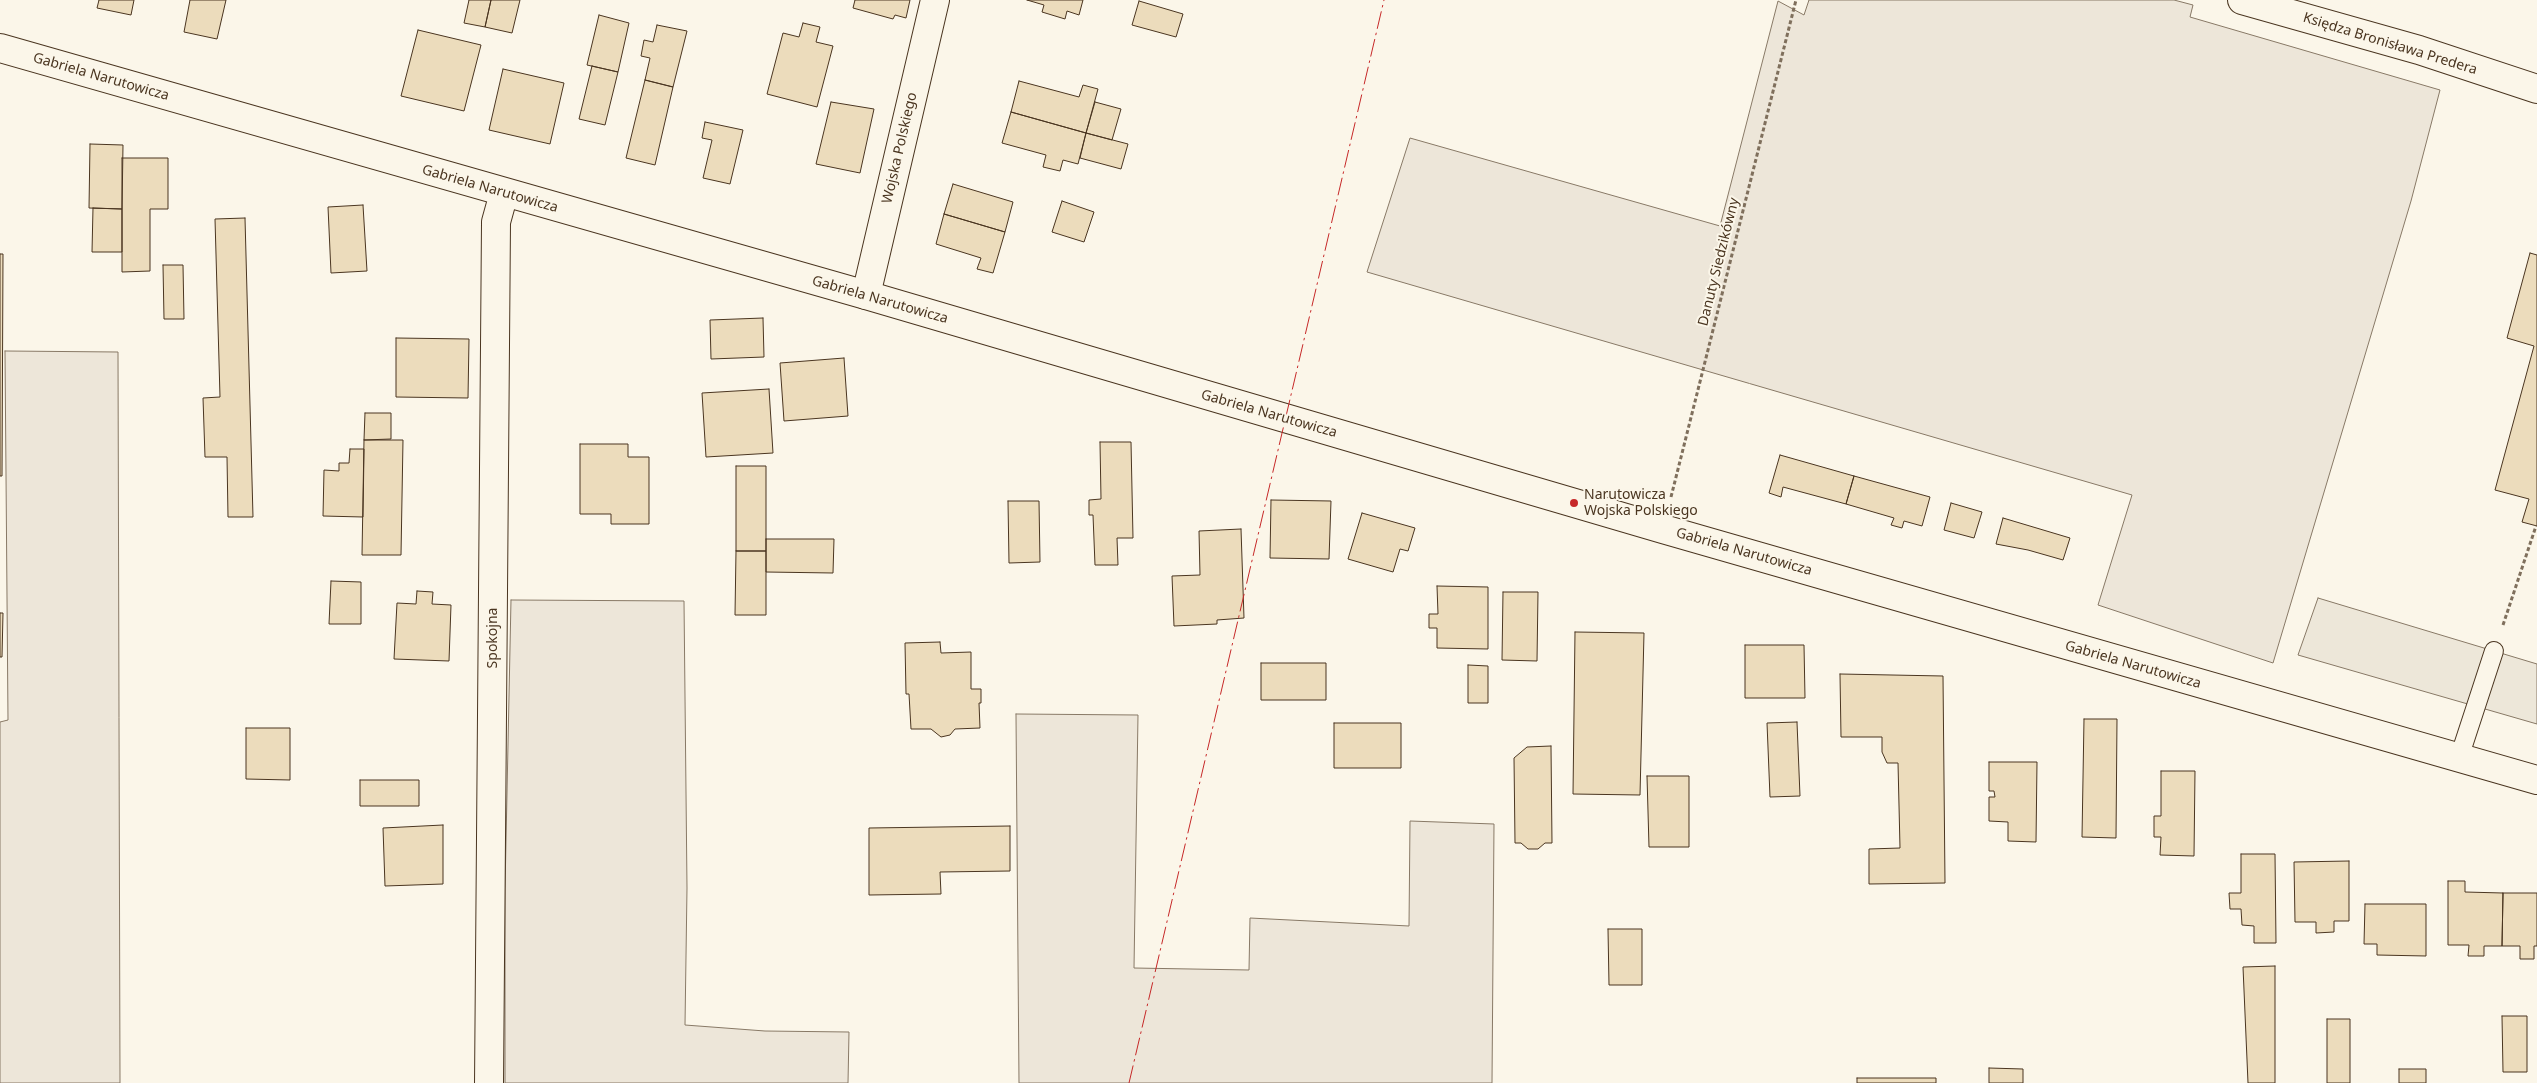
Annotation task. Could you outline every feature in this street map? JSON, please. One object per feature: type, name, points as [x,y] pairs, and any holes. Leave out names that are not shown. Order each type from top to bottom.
[{"type":"main road","name":"Wojska Polskiego","points":[[866,295],[935,0]]},
{"type":"main road","name":"Księdza Bronisława Predera","points":[[2242,0],[2419,50],[2537,89]]},
{"type":"main road","name":"Gabriela Narutowicza","points":[[0,48],[866,295],[1663,529],[2537,780]]},
{"type":"main road","name":"Spokojna","points":[[489,1083],[496,222],[504,193]]},
{"type":"lane","points":[[2459,758],[2494,651]]},
{"type":"path","name":"Danuty Siedzikówny","points":[[1663,529],[1796,0]]},
{"type":"path","points":[[2494,651],[2536,526]]},
{"type":"shaded area","points":[[1809,0],[2174,0],[2193,5],[2190,17],[2440,90],[2411,201],[2273,663],[2098,605],[2132,495],[1367,272],[1410,138],[1720,226],[1778,1],[1804,15]]},
{"type":"shaded area","points":[[5,351],[118,352],[120,1083],[0,1083],[0,722],[8,720]]},
{"type":"shaded area","points":[[2318,598],[2537,664],[2537,724],[2298,655]]},
{"type":"shaded area","points":[[511,600],[684,601],[687,888],[685,1025],[765,1031],[849,1032],[848,1083],[505,1083],[505,889]]},
{"type":"shaded area","points":[[1016,714],[1138,715],[1134,968],[1249,970],[1250,918],[1409,926],[1410,821],[1494,824],[1492,1083],[1019,1083]]},
{"type":"building","points":[[99,0],[134,0],[131,15],[97,8]]},
{"type":"building","points":[[190,0],[226,0],[217,39],[184,32]]},
{"type":"building","points":[[469,0],[491,0],[485,27],[464,23]]},
{"type":"building","points":[[491,0],[520,0],[512,33],[485,27]]},
{"type":"building","points":[[855,0],[910,0],[906,18],[895,15],[893,19],[853,8]]},
{"type":"building","points":[[1027,0],[1083,0],[1079,15],[1067,11],[1065,19],[1042,12],[1044,5]]},
{"type":"building","points":[[1139,1],[1183,14],[1176,37],[1132,25]]},
{"type":"building","points":[[599,15],[629,23],[618,72],[587,65]]},
{"type":"building","points":[[803,23],[820,27],[816,42],[833,46],[817,107],[767,94],[783,33],[799,37]]},
{"type":"building","points":[[657,25],[687,31],[673,87],[645,80],[650,58],[641,56],[644,40],[653,42]]},
{"type":"building","points":[[418,30],[481,45],[464,111],[401,96]]},
{"type":"building","points":[[592,66],[618,72],[605,125],[579,119]]},
{"type":"building","points":[[503,69],[564,83],[550,144],[489,130]]},
{"type":"building","points":[[645,80],[673,87],[655,165],[626,158]]},
{"type":"building","points":[[1019,81],[1079,97],[1083,85],[1098,89],[1086,133],[1011,112]]},
{"type":"building","points":[[831,102],[874,109],[860,173],[816,164]]},
{"type":"building","points":[[1095,102],[1121,109],[1112,140],[1086,133]]},
{"type":"building","points":[[1011,112],[1086,133],[1078,164],[1063,160],[1060,171],[1043,167],[1046,155],[1002,143]]},
{"type":"building","points":[[705,122],[743,130],[730,184],[703,178],[712,140],[702,138]]},
{"type":"building","points":[[1086,133],[1128,144],[1121,169],[1080,158]]},
{"type":"building","points":[[90,144],[123,145],[122,209],[89,208]]},
{"type":"building","points":[[122,158],[168,158],[168,209],[150,209],[150,271],[122,272]]},
{"type":"building","points":[[953,184],[1013,202],[1005,232],[944,214]]},
{"type":"building","points":[[1062,201],[1094,212],[1084,242],[1052,232]]},
{"type":"building","points":[[363,205],[367,271],[331,273],[328,207]]},
{"type":"building","points":[[93,208],[122,209],[122,252],[92,252]]},
{"type":"building","points":[[944,214],[1005,232],[993,273],[977,269],[981,258],[936,244]]},
{"type":"building","points":[[245,218],[253,517],[228,517],[227,457],[205,457],[203,398],[220,397],[215,219]]},
{"type":"building","points":[[2530,253],[2537,255],[2537,526],[2522,522],[2529,499],[2495,490],[2534,346],[2507,338]]},
{"type":"building","points":[[0,254],[3,254],[2,476],[0,476]]},
{"type":"building","points":[[163,265],[183,265],[184,319],[164,319]]},
{"type":"building","points":[[763,318],[764,357],[711,359],[710,320]]},
{"type":"building","points":[[396,338],[469,339],[468,398],[396,397]]},
{"type":"building","points":[[844,358],[848,416],[784,421],[780,363]]},
{"type":"building","points":[[769,389],[773,453],[706,457],[702,393]]},
{"type":"building","points":[[365,413],[391,413],[391,439],[364,440]]},
{"type":"building","points":[[364,440],[403,440],[401,555],[362,555]]},
{"type":"building","points":[[1100,442],[1131,442],[1133,538],[1117,538],[1118,565],[1095,565],[1093,515],[1089,515],[1089,500],[1101,499]]},
{"type":"building","points":[[580,444],[628,444],[628,457],[649,457],[649,524],[611,524],[611,514],[580,514]]},
{"type":"building","points":[[350,449],[364,449],[363,517],[323,516],[324,470],[339,471],[339,463],[349,463]]},
{"type":"building","points":[[1780,455],[1854,476],[1846,504],[1783,487],[1781,497],[1769,493]]},
{"type":"building","points":[[736,466],[766,466],[766,551],[736,551]]},
{"type":"building","points":[[1854,476],[1930,497],[1922,526],[1904,521],[1902,528],[1891,525],[1894,518],[1846,504]]},
{"type":"building","points":[[1271,500],[1331,501],[1329,559],[1270,558]]},
{"type":"building","points":[[1008,501],[1039,501],[1040,562],[1009,563]]},
{"type":"building","points":[[1951,503],[1982,512],[1974,538],[1944,530]]},
{"type":"building","points":[[1362,513],[1415,528],[1408,551],[1400,549],[1393,572],[1348,559]]},
{"type":"building","points":[[2003,518],[2070,538],[2063,560],[2028,550],[1996,544]]},
{"type":"building","points":[[1241,529],[1244,618],[1217,620],[1217,624],[1174,626],[1172,576],[1200,575],[1199,531]]},
{"type":"building","points":[[766,539],[834,539],[833,573],[766,572]]},
{"type":"building","points":[[736,551],[766,551],[766,615],[735,615]]},
{"type":"building","points":[[331,581],[361,582],[361,624],[329,624]]},
{"type":"building","points":[[1437,586],[1488,587],[1488,649],[1437,648],[1437,628],[1429,628],[1429,614],[1438,614]]},
{"type":"building","points":[[417,591],[433,592],[432,604],[451,605],[449,661],[394,659],[397,603],[416,604]]},
{"type":"building","points":[[1503,592],[1538,592],[1537,661],[1502,660]]},
{"type":"building","points":[[0,613],[3,613],[2,657],[0,657]]},
{"type":"building","points":[[1575,632],[1644,633],[1640,795],[1573,794]]},
{"type":"building","points":[[940,642],[941,653],[971,652],[971,689],[981,689],[981,703],[979,703],[980,728],[955,729],[950,735],[941,737],[931,729],[911,729],[909,694],[906,694],[905,643]]},
{"type":"building","points":[[1745,645],[1804,645],[1805,698],[1745,698]]},
{"type":"building","points":[[1261,663],[1326,663],[1326,700],[1261,700]]},
{"type":"building","points":[[1468,665],[1488,666],[1488,703],[1468,703]]},
{"type":"building","points":[[1840,674],[1943,676],[1945,883],[1869,884],[1869,849],[1900,848],[1898,763],[1887,763],[1882,752],[1882,737],[1841,737]]},
{"type":"building","points":[[2084,719],[2117,719],[2116,838],[2082,837]]},
{"type":"building","points":[[1797,722],[1800,796],[1770,797],[1767,723]]},
{"type":"building","points":[[1334,723],[1401,723],[1401,768],[1334,768]]},
{"type":"building","points":[[246,728],[290,728],[290,780],[246,779]]},
{"type":"building","points":[[1551,746],[1552,843],[1545,843],[1538,849],[1528,849],[1521,843],[1515,843],[1514,758],[1527,747]]},
{"type":"building","points":[[1989,762],[2037,762],[2036,842],[2008,841],[2008,822],[1989,821],[1989,797],[1995,797],[1994,791],[1989,791]]},
{"type":"building","points":[[2161,771],[2195,771],[2194,856],[2160,855],[2161,837],[2154,837],[2154,816],[2161,816]]},
{"type":"building","points":[[1647,776],[1689,776],[1689,847],[1649,847]]},
{"type":"building","points":[[360,780],[419,780],[419,806],[360,806]]},
{"type":"building","points":[[443,825],[443,884],[385,886],[383,828]]},
{"type":"building","points":[[1010,826],[1010,871],[940,872],[941,894],[869,895],[869,828]]},
{"type":"building","points":[[2241,854],[2275,854],[2276,943],[2254,943],[2254,926],[2242,925],[2241,909],[2230,909],[2229,893],[2241,893]]},
{"type":"building","points":[[2349,861],[2349,921],[2334,921],[2334,932],[2316,933],[2316,922],[2295,922],[2294,862]]},
{"type":"building","points":[[2448,881],[2465,881],[2465,892],[2503,893],[2502,946],[2484,946],[2484,956],[2468,956],[2469,945],[2448,945]]},
{"type":"building","points":[[2503,893],[2537,893],[2537,946],[2534,946],[2534,959],[2520,959],[2520,946],[2502,946]]},
{"type":"building","points":[[2365,904],[2426,904],[2426,956],[2377,955],[2377,944],[2364,944]]},
{"type":"building","points":[[1608,929],[1642,929],[1642,985],[1609,985]]},
{"type":"building","points":[[2275,966],[2275,1083],[2248,1083],[2243,967]]},
{"type":"building","points":[[2502,1016],[2527,1016],[2527,1072],[2503,1072]]},
{"type":"building","points":[[2327,1019],[2350,1019],[2350,1083],[2327,1083]]},
{"type":"building","points":[[1989,1068],[2023,1069],[2023,1083],[1989,1083]]},
{"type":"building","points":[[2399,1069],[2426,1069],[2426,1083],[2399,1083]]},
{"type":"building","points":[[1857,1078],[1936,1078],[1936,1083],[1857,1083]]},
{"type":"power","points":[[1129,1083],[1384,0]]},
{"type":"place","name":"Narutowicza Wojska Polskiego","points":[[1574,503]]}]
